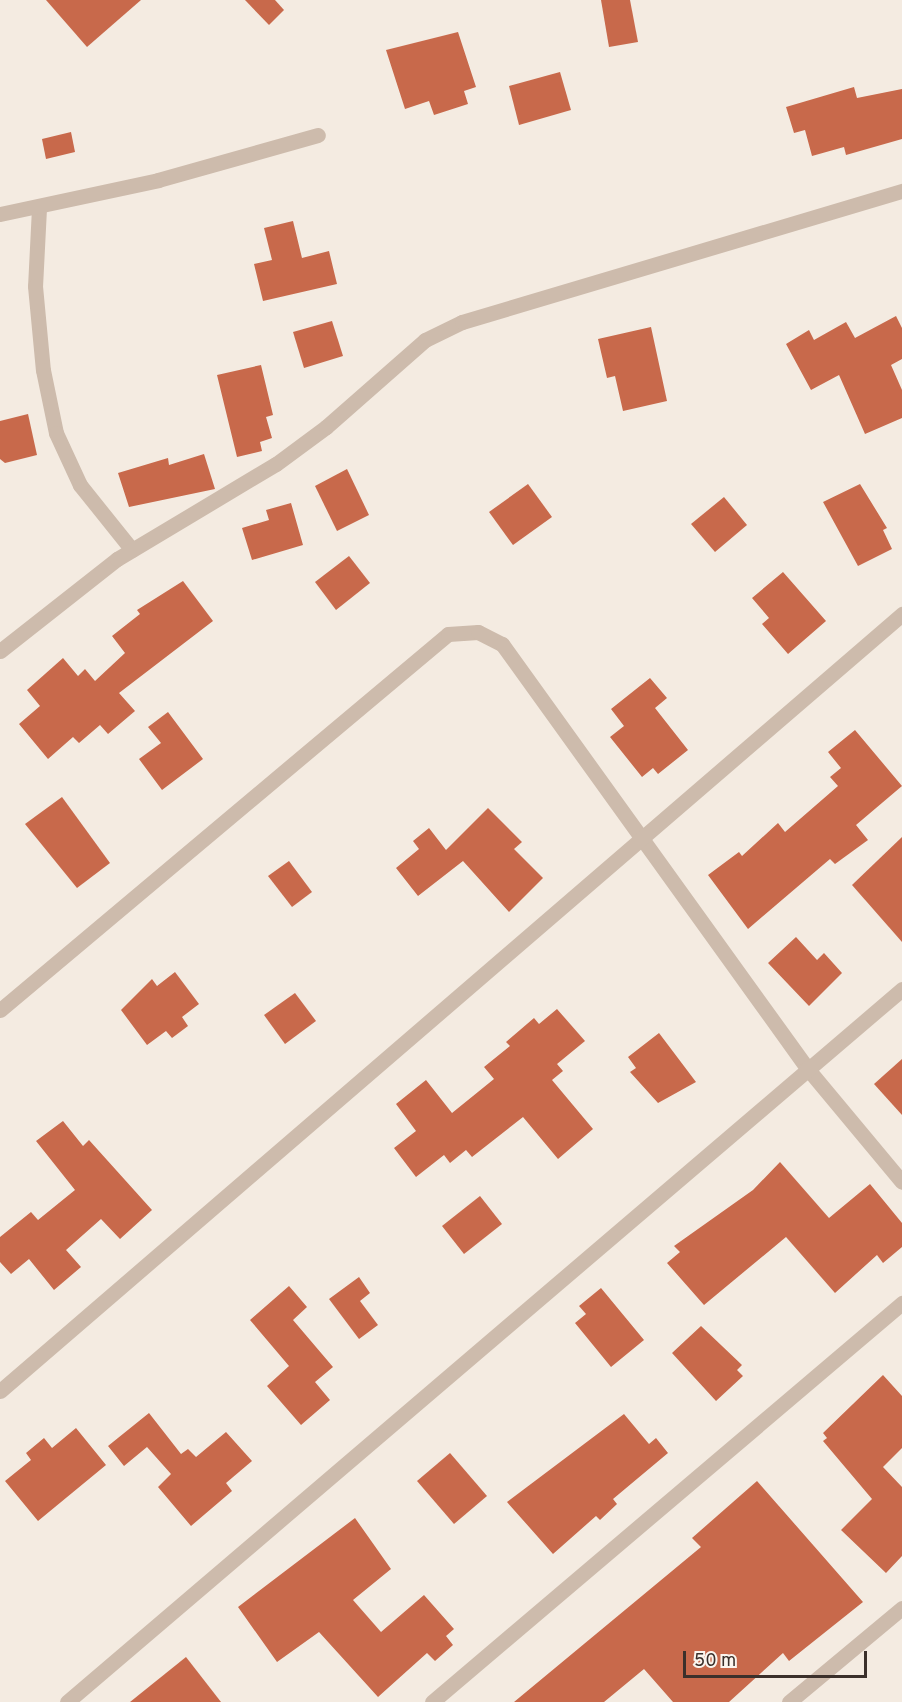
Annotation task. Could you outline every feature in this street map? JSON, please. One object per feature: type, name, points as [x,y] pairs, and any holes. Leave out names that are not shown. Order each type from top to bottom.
[{"type":"street","points":[[0,214],[39,208],[318,135]]},
{"type":"street","points":[[0,651],[132,550],[276,464],[425,340],[462,322],[902,191]]},
{"type":"street","points":[[39,208],[35,286],[42,370],[56,434],[86,494],[132,550]]},
{"type":"street","points":[[0,1391],[645,840],[902,614]]},
{"type":"street","points":[[0,1010],[448,634],[478,632],[502,644],[807,1068],[902,1182]]},
{"type":"street","points":[[67,1702],[902,989]]},
{"type":"street","points":[[432,1702],[902,1303]]},
{"type":"street","points":[[789,1702],[902,1608]]},
{"type":"building","points":[[46,0],[141,0],[87,47]]},
{"type":"building","points":[[245,0],[275,0],[284,10],[269,25]]},
{"type":"building","points":[[601,0],[630,0],[638,42],[609,47]]},
{"type":"building","points":[[458,32],[476,87],[464,91],[468,104],[434,115],[429,101],[405,109],[386,50]]},
{"type":"building","points":[[560,72],[571,110],[519,125],[509,86]]},
{"type":"building","points":[[854,87],[857,98],[902,89],[902,139],[846,155],[844,147],[812,156],[805,130],[794,133],[786,107]]},
{"type":"building","points":[[71,132],[75,152],[46,159],[42,139]]},
{"type":"building","points":[[293,221],[302,258],[329,251],[337,284],[263,301],[254,264],[272,260],[264,228]]},
{"type":"building","points":[[896,316],[902,328],[902,359],[891,365],[902,390],[902,418],[865,434],[839,375],[811,390],[786,344],[809,330],[814,340],[846,322],[855,338]]},
{"type":"building","points":[[332,321],[343,356],[304,368],[293,332]]},
{"type":"building","points":[[651,327],[667,401],[623,411],[615,376],[607,378],[598,339]]},
{"type":"building","points":[[261,365],[273,415],[266,417],[272,438],[260,442],[262,451],[237,457],[217,375]]},
{"type":"building","points":[[28,414],[37,455],[5,463],[0,459],[0,421]]},
{"type":"building","points":[[204,454],[215,489],[129,507],[118,473],[168,458],[169,465]]},
{"type":"building","points":[[347,469],[369,515],[337,531],[315,486]]},
{"type":"building","points":[[528,484],[552,517],[513,545],[489,512]]},
{"type":"building","points":[[860,484],[887,528],[883,530],[892,549],[858,566],[823,502]]},
{"type":"building","points":[[724,497],[747,525],[715,552],[691,524]]},
{"type":"building","points":[[291,503],[303,545],[252,560],[242,528],[269,520],[266,510]]},
{"type":"building","points":[[349,556],[370,583],[336,610],[315,582]]},
{"type":"building","points":[[783,572],[826,621],[788,654],[762,624],[769,618],[752,598]]},
{"type":"building","points":[[183,581],[213,621],[119,693],[135,711],[108,734],[100,725],[79,743],[73,737],[48,759],[19,724],[40,706],[27,690],[63,658],[78,676],[85,669],[95,681],[125,653],[112,636],[140,614],[137,610]]},
{"type":"building","points":[[650,678],[667,698],[655,708],[688,750],[658,774],[653,768],[642,777],[610,737],[624,726],[611,709]]},
{"type":"building","points":[[168,712],[203,759],[162,790],[139,759],[161,743],[148,727]]},
{"type":"building","points":[[855,730],[902,786],[856,825],[868,840],[835,864],[830,859],[748,929],[708,875],[739,852],[742,856],[778,823],[785,832],[838,786],[830,777],[841,768],[828,752]]},
{"type":"building","points":[[62,797],[110,863],[77,888],[25,824]]},
{"type":"building","points":[[488,808],[522,842],[514,849],[543,878],[509,912],[463,861],[418,896],[396,868],[419,849],[413,841],[429,828],[446,850]]},
{"type":"building","points":[[902,837],[902,942],[852,885]]},
{"type":"building","points":[[289,861],[312,892],[292,907],[268,876]]},
{"type":"building","points":[[796,937],[817,960],[824,953],[842,973],[809,1006],[768,963]]},
{"type":"building","points":[[175,972],[199,1004],[182,1017],[188,1026],[172,1038],[166,1031],[147,1045],[121,1010],[152,979],[157,986]]},
{"type":"building","points":[[295,993],[316,1021],[285,1044],[264,1015]]},
{"type":"building","points":[[557,1009],[585,1041],[557,1064],[563,1071],[552,1080],[593,1129],[558,1159],[523,1117],[472,1157],[466,1150],[450,1163],[444,1155],[416,1177],[394,1148],[416,1131],[396,1104],[426,1080],[452,1113],[494,1079],[484,1067],[510,1046],[506,1042],[534,1018],[539,1024]]},
{"type":"building","points":[[659,1033],[696,1082],[658,1103],[630,1072],[636,1068],[628,1057]]},
{"type":"building","points":[[902,1059],[902,1115],[874,1084]]},
{"type":"building","points":[[63,1121],[83,1146],[89,1140],[152,1210],[120,1239],[101,1219],[66,1250],[81,1267],[54,1290],[29,1259],[11,1274],[0,1262],[0,1237],[31,1212],[38,1220],[75,1190],[36,1141]]},
{"type":"building","points":[[780,1162],[829,1218],[870,1184],[902,1223],[902,1247],[883,1263],[877,1255],[835,1293],[786,1237],[704,1305],[667,1263],[680,1252],[674,1246],[753,1190]]},
{"type":"building","points":[[480,1196],[502,1224],[464,1254],[442,1226]]},
{"type":"building","points":[[359,1277],[370,1293],[360,1301],[378,1325],[359,1339],[329,1299]]},
{"type":"building","points":[[289,1286],[307,1307],[293,1320],[333,1367],[315,1382],[330,1400],[301,1425],[267,1386],[289,1366],[250,1320]]},
{"type":"building","points":[[601,1288],[644,1340],[611,1367],[575,1323],[586,1314],[579,1306]]},
{"type":"building","points":[[701,1326],[742,1365],[737,1370],[743,1376],[716,1401],[672,1353]]},
{"type":"building","points":[[883,1375],[902,1396],[902,1448],[883,1467],[902,1487],[902,1556],[886,1573],[841,1530],[872,1499],[823,1441],[827,1438],[823,1433]]},
{"type":"building","points":[[149,1413],[181,1454],[188,1449],[196,1457],[226,1432],[252,1461],[226,1483],[232,1491],[191,1526],[158,1487],[171,1474],[147,1447],[124,1466],[108,1446]]},
{"type":"building","points":[[624,1414],[649,1444],[656,1438],[668,1453],[613,1499],[617,1504],[600,1520],[596,1516],[553,1554],[507,1502]]},
{"type":"building","points":[[76,1428],[106,1465],[38,1521],[5,1481],[31,1460],[26,1453],[44,1438],[52,1448]]},
{"type":"building","points":[[450,1453],[487,1496],[454,1524],[417,1481]]},
{"type":"building","points":[[757,1481],[863,1602],[789,1661],[783,1653],[729,1702],[673,1702],[644,1669],[604,1702],[514,1702],[701,1547],[692,1538]]},
{"type":"building","points":[[355,1518],[391,1569],[353,1600],[381,1632],[424,1595],[454,1629],[446,1636],[453,1645],[435,1661],[427,1653],[378,1697],[319,1632],[277,1662],[238,1607]]},
{"type":"building","points":[[186,1657],[221,1702],[130,1702]]}]
